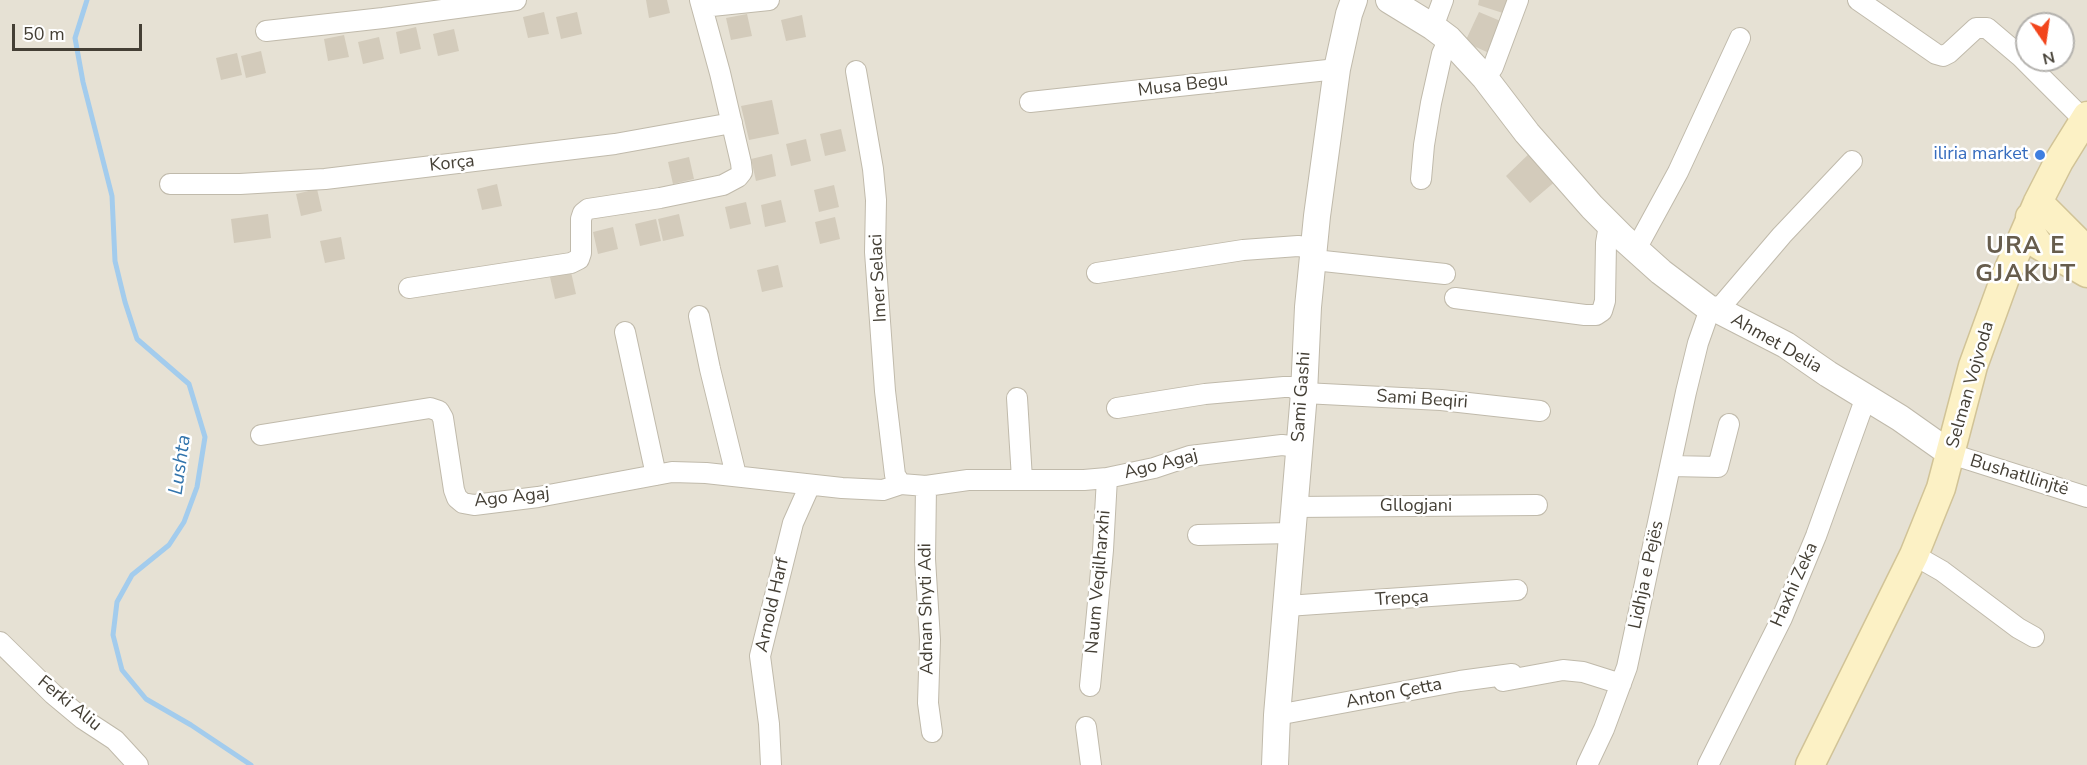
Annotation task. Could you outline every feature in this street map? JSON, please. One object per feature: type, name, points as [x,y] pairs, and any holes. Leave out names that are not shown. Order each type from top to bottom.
[{"type":"main road","name":"Selman Vojvoda","points":[[1810,765],[1914,555],[1934,508],[1951,454],[1973,366],[2005,278],[2034,209],[2085,118]]},
{"type":"main road","points":[[2034,209],[2031,233],[2040,245],[2082,263]]},
{"type":"main road","points":[[2005,278],[2043,265],[2082,263]]},
{"type":"street","points":[[266,31],[516,0]]},
{"type":"street","points":[[409,288],[571,263],[579,259],[581,253],[580,219],[588,209],[660,198],[732,182],[742,172],[732,123],[701,4],[769,0]]},
{"type":"street","name":"Sami Gashi","points":[[1275,765],[1313,254],[1337,69],[1354,0]]},
{"type":"street","name":"Ahmet Delia","points":[[1389,0],[1441,33],[1485,78],[1527,133],[1609,225],[1661,272],[1714,309],[1786,345],[1900,418],[1951,454]]},
{"type":"street","points":[[1421,179],[1431,104],[1442,54],[1443,0]]},
{"type":"street","points":[[1485,78],[1493,67],[1518,0]]},
{"type":"street","points":[[1858,0],[1936,54],[1943,56],[1976,28],[1987,28],[2085,118]]},
{"type":"street","points":[[1636,249],[1678,172],[1740,38]]},
{"type":"street","name":"Musa Begu","points":[[1030,102],[1337,69]]},
{"type":"street","name":"Imer Selaci","points":[[856,70],[873,169],[876,200],[875,252],[885,391],[895,475],[901,484]]},
{"type":"street","name":"Korça","points":[[170,184],[240,184],[325,179],[615,144],[732,123]]},
{"type":"street","points":[[1714,309],[1852,161]]},
{"type":"street","points":[[1455,298],[1596,315],[1602,311],[1605,301],[1606,243],[1609,225]]},
{"type":"street","points":[[1097,273],[1243,250],[1298,246],[1313,254],[1445,273]]},
{"type":"street","name":"Lidhja e Pejës","points":[[1587,765],[1604,729],[1627,667],[1698,344],[1714,309]]},
{"type":"street","points":[[699,316],[736,476]]},
{"type":"street","points":[[625,332],[656,474]]},
{"type":"street","name":"Sami Beqiri","points":[[1117,408],[1205,394],[1291,387],[1304,393],[1441,400],[1540,411]]},
{"type":"street","name":"Haxhi Zeka","points":[[1708,765],[1782,618],[1816,536],[1866,397]]},
{"type":"street","points":[[1017,398],[1022,479]]},
{"type":"street","name":"Ago Agaj","points":[[261,435],[430,408],[439,411],[443,418],[453,490],[457,498],[464,503],[474,505],[538,497],[672,472],[883,490],[901,484],[926,486],[968,480],[1107,478],[1154,468],[1190,456],[1282,445],[1299,447]]},
{"type":"street","points":[[1671,466],[1718,467],[1729,424]]},
{"type":"street","name":"Bushatllinjtë","points":[[1951,454],[2087,497]]},
{"type":"street","name":"Naum Veqilharxhi","points":[[1090,686],[1103,550],[1107,478]]},
{"type":"street","name":"Arnold Harf","points":[[771,765],[769,724],[760,656],[793,524],[810,485]]},
{"type":"street","name":"Adnan Shyti Adi","points":[[926,486],[925,559],[930,640],[928,703],[932,732]]},
{"type":"street","name":"Gllogjani","points":[[1294,507],[1537,505]]},
{"type":"street","points":[[1198,535],[1292,533]]},
{"type":"street","points":[[1914,555],[1942,571],[2018,628],[2034,637]]},
{"type":"street","name":"Trepça","points":[[1287,606],[1517,590]]},
{"type":"street","name":"Ferki Aliu","points":[[0,642],[53,694],[83,719],[115,740],[138,765]]},
{"type":"street","name":"Anton Çetta","points":[[1277,715],[1460,681],[1508,678],[1563,670],[1583,672],[1621,684]]},
{"type":"street","points":[[1086,727],[1091,765]]},
{"type":"shaded area","points":[[0,0],[2087,0],[2087,765],[0,765]]},
{"type":"building","points":[[646,0],[667,0],[670,13],[649,18]]},
{"type":"building","points":[[1479,0],[1510,0],[1506,14],[1478,5]]},
{"type":"building","points":[[544,12],[549,34],[528,38],[523,17]]},
{"type":"building","points":[[577,12],[582,34],[561,39],[556,17]]},
{"type":"building","points":[[1479,12],[1503,22],[1489,53],[1465,42]]},
{"type":"building","points":[[747,14],[752,36],[731,40],[726,18]]},
{"type":"building","points":[[802,15],[806,37],[786,41],[781,20]]},
{"type":"building","points":[[416,27],[421,49],[400,54],[396,32]]},
{"type":"building","points":[[454,29],[459,51],[438,56],[433,34]]},
{"type":"building","points":[[344,35],[349,57],[328,61],[324,39]]},
{"type":"building","points":[[379,37],[384,59],[363,64],[358,42]]},
{"type":"building","points":[[261,51],[266,73],[246,78],[241,56]]},
{"type":"building","points":[[237,53],[242,75],[221,80],[216,58]]},
{"type":"building","points":[[772,100],[779,134],[749,140],[741,106]]},
{"type":"building","points":[[841,129],[846,151],[825,156],[820,134]]},
{"type":"building","points":[[806,139],[811,161],[791,166],[786,144]]},
{"type":"building","points":[[1533,150],[1558,179],[1530,203],[1506,176]]},
{"type":"building","points":[[772,154],[776,176],[756,181],[751,159]]},
{"type":"building","points":[[689,157],[694,179],[673,184],[668,162]]},
{"type":"building","points":[[497,184],[502,206],[482,210],[477,189]]},
{"type":"building","points":[[834,185],[839,207],[819,212],[814,190]]},
{"type":"building","points":[[317,189],[322,211],[301,216],[296,194]]},
{"type":"building","points":[[781,200],[786,222],[765,227],[761,205]]},
{"type":"building","points":[[746,202],[751,224],[730,229],[725,207]]},
{"type":"building","points":[[268,214],[271,238],[234,243],[231,219]]},
{"type":"building","points":[[679,214],[684,236],[663,241],[658,219]]},
{"type":"building","points":[[835,217],[840,239],[820,244],[815,222]]},
{"type":"building","points":[[656,219],[661,241],[640,246],[635,224]]},
{"type":"building","points":[[613,227],[618,249],[598,254],[593,232]]},
{"type":"building","points":[[341,237],[345,259],[325,263],[320,241]]},
{"type":"building","points":[[778,265],[783,287],[762,292],[757,270]]},
{"type":"building","points":[[571,272],[576,294],[555,299],[550,277]]},
{"type":"waterway","name":"Lushta","points":[[87,0],[75,38],[83,82],[112,196],[115,261],[125,302],[137,339],[189,384],[205,437],[197,487],[184,522],[169,545],[132,575],[117,602],[113,635],[122,670],[146,699],[191,725],[251,765]]},
{"type":"place","name":"iliria market","points":[[2040,155]]},
{"type":"district","name":"URA E GJAKUT","points":[[2026,261]]}]
